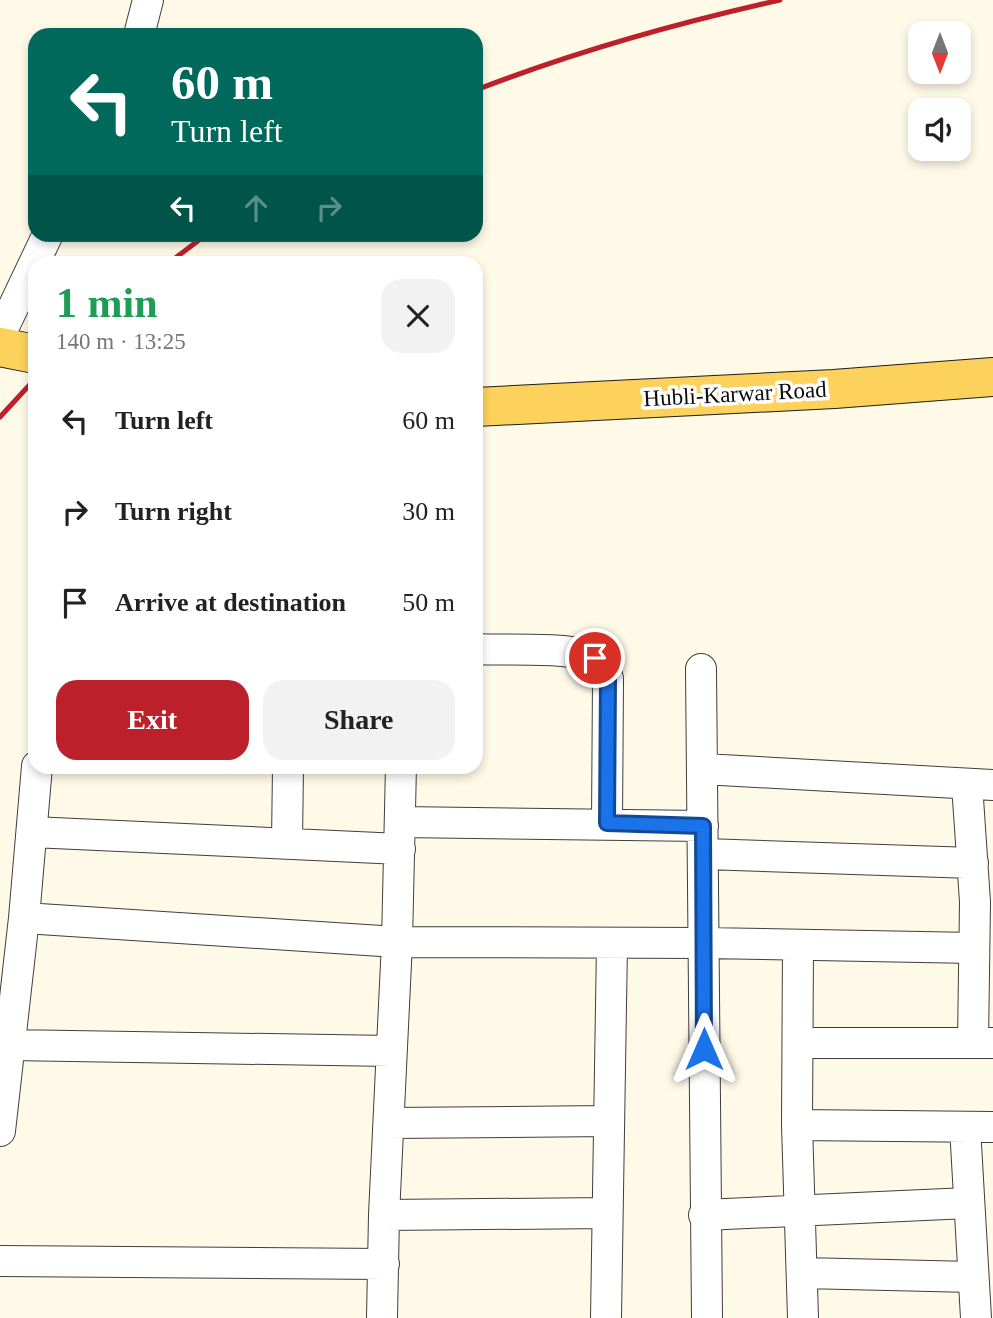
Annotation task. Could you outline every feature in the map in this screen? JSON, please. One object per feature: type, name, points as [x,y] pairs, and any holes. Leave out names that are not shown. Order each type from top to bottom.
[{"type":"main road","points":[[0,347],[28,353]]},
{"type":"main road","name":"Hubli-Karwar Road","points":[[483,407],[834,389],[993,377]]},
{"type":"street","points":[[141,28],[148,0]]},
{"type":"street","points":[[0,335],[28,276]]},
{"type":"street","points":[[483,649],[574,653],[595,658],[602,664],[608,679],[609,704],[607,823]]},
{"type":"street","points":[[701,669],[707,1318]]},
{"type":"street","points":[[703,769],[980,785],[973,863],[974,948],[983,1043],[798,1043]]},
{"type":"street","points":[[0,1131],[24,918],[36,774]]},
{"type":"street","points":[[287,842],[288,774]]},
{"type":"street","points":[[382,1318],[401,835],[401,774]]},
{"type":"street","points":[[32,832],[287,842],[607,823],[703,840],[973,863]]},
{"type":"street","points":[[24,918],[397,942],[704,943],[974,948]]},
{"type":"street","points":[[606,1318],[612,943]]},
{"type":"street","points":[[798,946],[797,1125],[803,1318]]},
{"type":"street","points":[[9,1045],[391,1051]]},
{"type":"street","points":[[388,1123],[608,1121]]},
{"type":"street","points":[[797,1125],[979,1127],[968,1203],[976,1318]]},
{"type":"street","points":[[704,1215],[968,1203]]},
{"type":"street","points":[[384,1215],[606,1213]]},
{"type":"street","points":[[0,1261],[384,1264]]},
{"type":"street","points":[[803,1273],[973,1277]]},
{"type":"railway","points":[[483,87],[626,39],[780,0]]},
{"type":"railway","points":[[178,256],[196,242]]},
{"type":"railway","points":[[0,417],[28,387]]},
{"type":"route","points":[[595,658],[606,670],[608,679],[610,729],[607,823],[703,826],[704,1049]]}]
